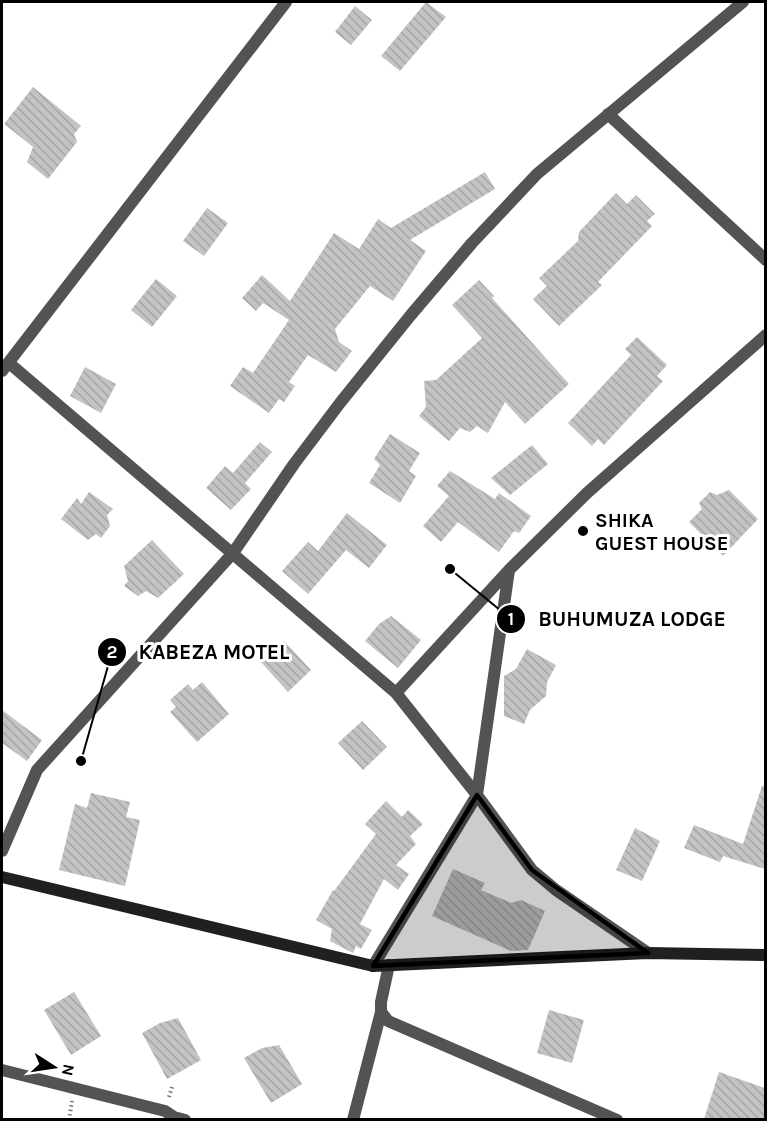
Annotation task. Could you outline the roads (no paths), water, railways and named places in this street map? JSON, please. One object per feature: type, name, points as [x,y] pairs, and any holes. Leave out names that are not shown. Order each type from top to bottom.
[{"type":"main road","points":[[2,877],[373,966],[648,953],[765,956]]},
{"type":"street","points":[[286,2],[5,367],[233,553],[396,693],[477,795],[532,870],[556,890],[648,953]]},
{"type":"street","points":[[2,850],[37,770],[233,553],[294,464],[340,403],[464,252],[537,174],[743,2]]},
{"type":"street","points":[[608,114],[765,260]]},
{"type":"street","points":[[396,693],[509,570],[588,493],[765,335]]},
{"type":"street","points":[[373,966],[477,795],[509,570]]},
{"type":"street","points":[[353,1119],[381,1012],[389,965]]},
{"type":"street","points":[[381,1012],[388,1021],[617,1119]]},
{"type":"street","points":[[2,1070],[165,1111],[174,1117],[185,1119]]},
{"type":"place","name":"SHIKA GUEST HOUSE","points":[[583,531]]},
{"type":"place","name":"BUHUMUZA LODGE","points":[[450,569]]},
{"type":"place","name":"KABEZA MOTEL","points":[[81,761]]}]
